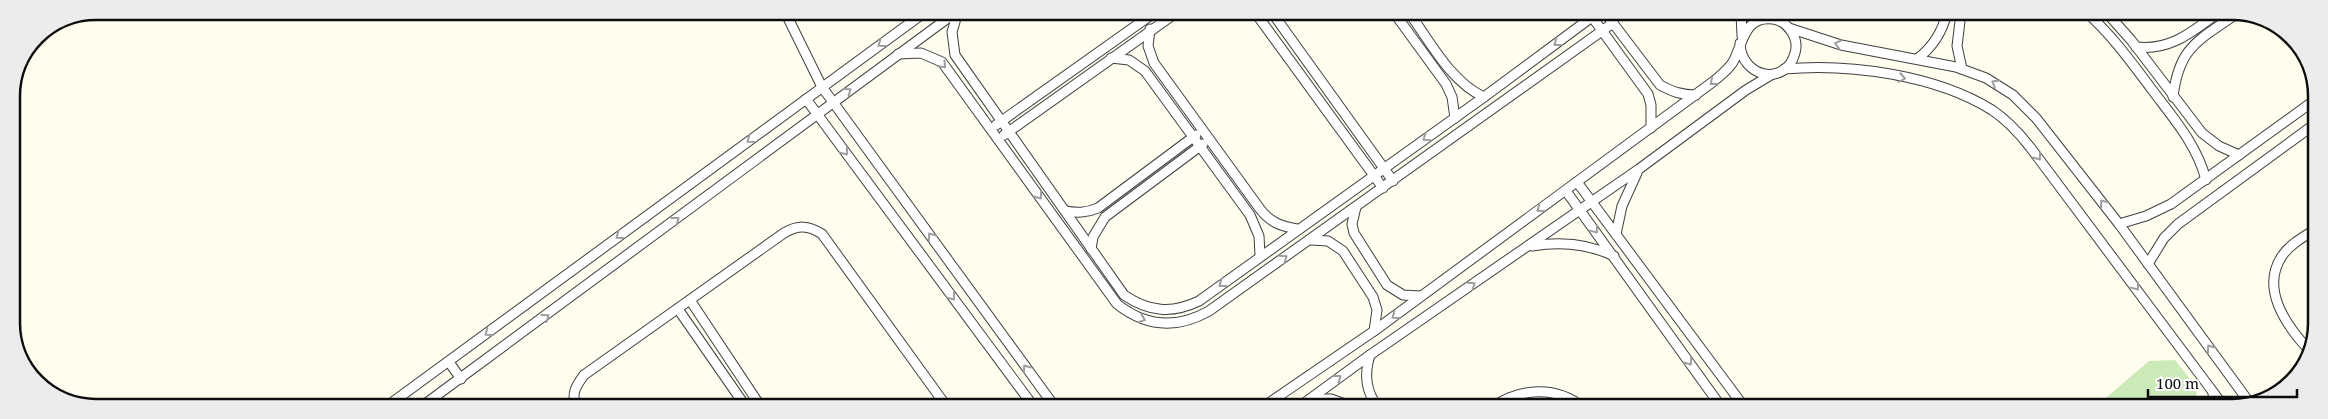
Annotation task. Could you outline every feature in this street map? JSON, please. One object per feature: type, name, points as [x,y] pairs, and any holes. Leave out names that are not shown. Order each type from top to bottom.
[{"type":"street","points":[[790,20],[822,87],[1049,399]]},
{"type":"street","points":[[397,399],[914,20]]},
{"type":"street","points":[[433,399],[945,20]]},
{"type":"street","points":[[956,20],[952,32],[954,55],[1124,295],[1141,305],[1161,310],[1174,310],[1199,301],[1260,255],[1484,97],[1585,20]]},
{"type":"street","points":[[991,129],[1144,20]]},
{"type":"street","points":[[998,139],[1165,20]]},
{"type":"street","points":[[1261,20],[1383,188]]},
{"type":"street","points":[[1277,20],[1393,181]]},
{"type":"street","points":[[1400,20],[1446,84],[1452,97],[1455,118]]},
{"type":"street","points":[[1402,23],[1406,20]]},
{"type":"street","points":[[1415,20],[1456,78],[1469,89],[1484,97]]},
{"type":"street","points":[[1595,20],[1648,94],[1651,105],[1651,128]]},
{"type":"street","points":[[1611,20],[1660,85],[1684,95],[1696,95]]},
{"type":"street","points":[[1741,20],[1740,52],[1749,67],[1756,72],[1774,74]]},
{"type":"street","points":[[1275,399],[1374,332],[1696,95],[1724,73],[1732,64],[1745,30],[1756,21],[1764,20]]},
{"type":"street","points":[[1773,20],[1841,45],[1962,69],[2000,86],[2025,106],[2119,224],[2246,398]]},
{"type":"street","points":[[1311,398],[1639,169],[1746,90],[1784,69],[1790,64],[1796,50],[1793,34],[1781,20]]},
{"type":"street","points":[[1917,59],[1926,52],[1940,34],[1945,20]]},
{"type":"street","points":[[1960,20],[1957,46],[1962,69]]},
{"type":"street","points":[[2094,20],[2120,47],[2185,134],[2200,160],[2206,180]]},
{"type":"street","points":[[2113,20],[2202,133],[2219,146],[2239,155]]},
{"type":"street","points":[[2136,47],[2155,48],[2174,43],[2208,20]]},
{"type":"street","points":[[2173,97],[2177,70],[2188,50],[2228,20]]},
{"type":"street","points":[[898,54],[921,53],[942,62],[1117,304],[1141,319],[1169,324],[1197,318],[1310,240],[1613,23]]},
{"type":"street","points":[[1150,29],[1148,46],[1154,63],[1209,139],[1268,218],[1276,224],[1297,229]]},
{"type":"street","points":[[1110,58],[1130,60],[1145,71],[1253,221],[1259,236],[1260,255]]},
{"type":"street","points":[[1784,69],[1840,68],[1906,78],[1964,95],[2006,121],[2030,147],[2219,399]]},
{"type":"street","points":[[806,99],[1028,399]]},
{"type":"street","points":[[2119,224],[2159,211],[2206,180],[2308,105]]},
{"type":"street","points":[[2148,264],[2158,246],[2178,224],[2308,129]]},
{"type":"street","points":[[1065,210],[1076,213],[1098,208],[1203,130]]},
{"type":"street","points":[[1091,249],[1096,232],[1105,217],[1209,139]]},
{"type":"street","points":[[1616,234],[1626,193],[1639,169]]},
{"type":"street","points":[[1577,182],[1738,399]]},
{"type":"street","points":[[1566,191],[1716,399]]},
{"type":"street","points":[[1356,207],[1352,224],[1354,233],[1387,284],[1403,295],[1422,296]]},
{"type":"street","points":[[573,399],[575,387],[584,375],[793,228],[803,226],[813,228],[822,234],[940,399]]},
{"type":"street","points":[[2305,345],[2283,317],[2275,296],[2274,277],[2282,256],[2308,234]]},
{"type":"street","points":[[1310,240],[1328,241],[1342,251],[1373,297],[1377,310],[1374,332]]},
{"type":"street","points":[[1529,246],[1547,243],[1583,245],[1615,257]]},
{"type":"street","points":[[690,300],[756,399]]},
{"type":"street","points":[[678,309],[740,399]]},
{"type":"street","points":[[1370,355],[1366,381],[1371,399]]},
{"type":"street","points":[[449,362],[462,379]]},
{"type":"street","points":[[1505,399],[1536,391],[1566,396],[1570,399]]},
{"type":"street","points":[[2214,392],[2214,399]]},
{"type":"street","points":[[1311,398],[1331,399]]},
{"type":"green space","points":[[2175,360],[2197,388],[2196,399],[2105,399],[2149,361]]}]
